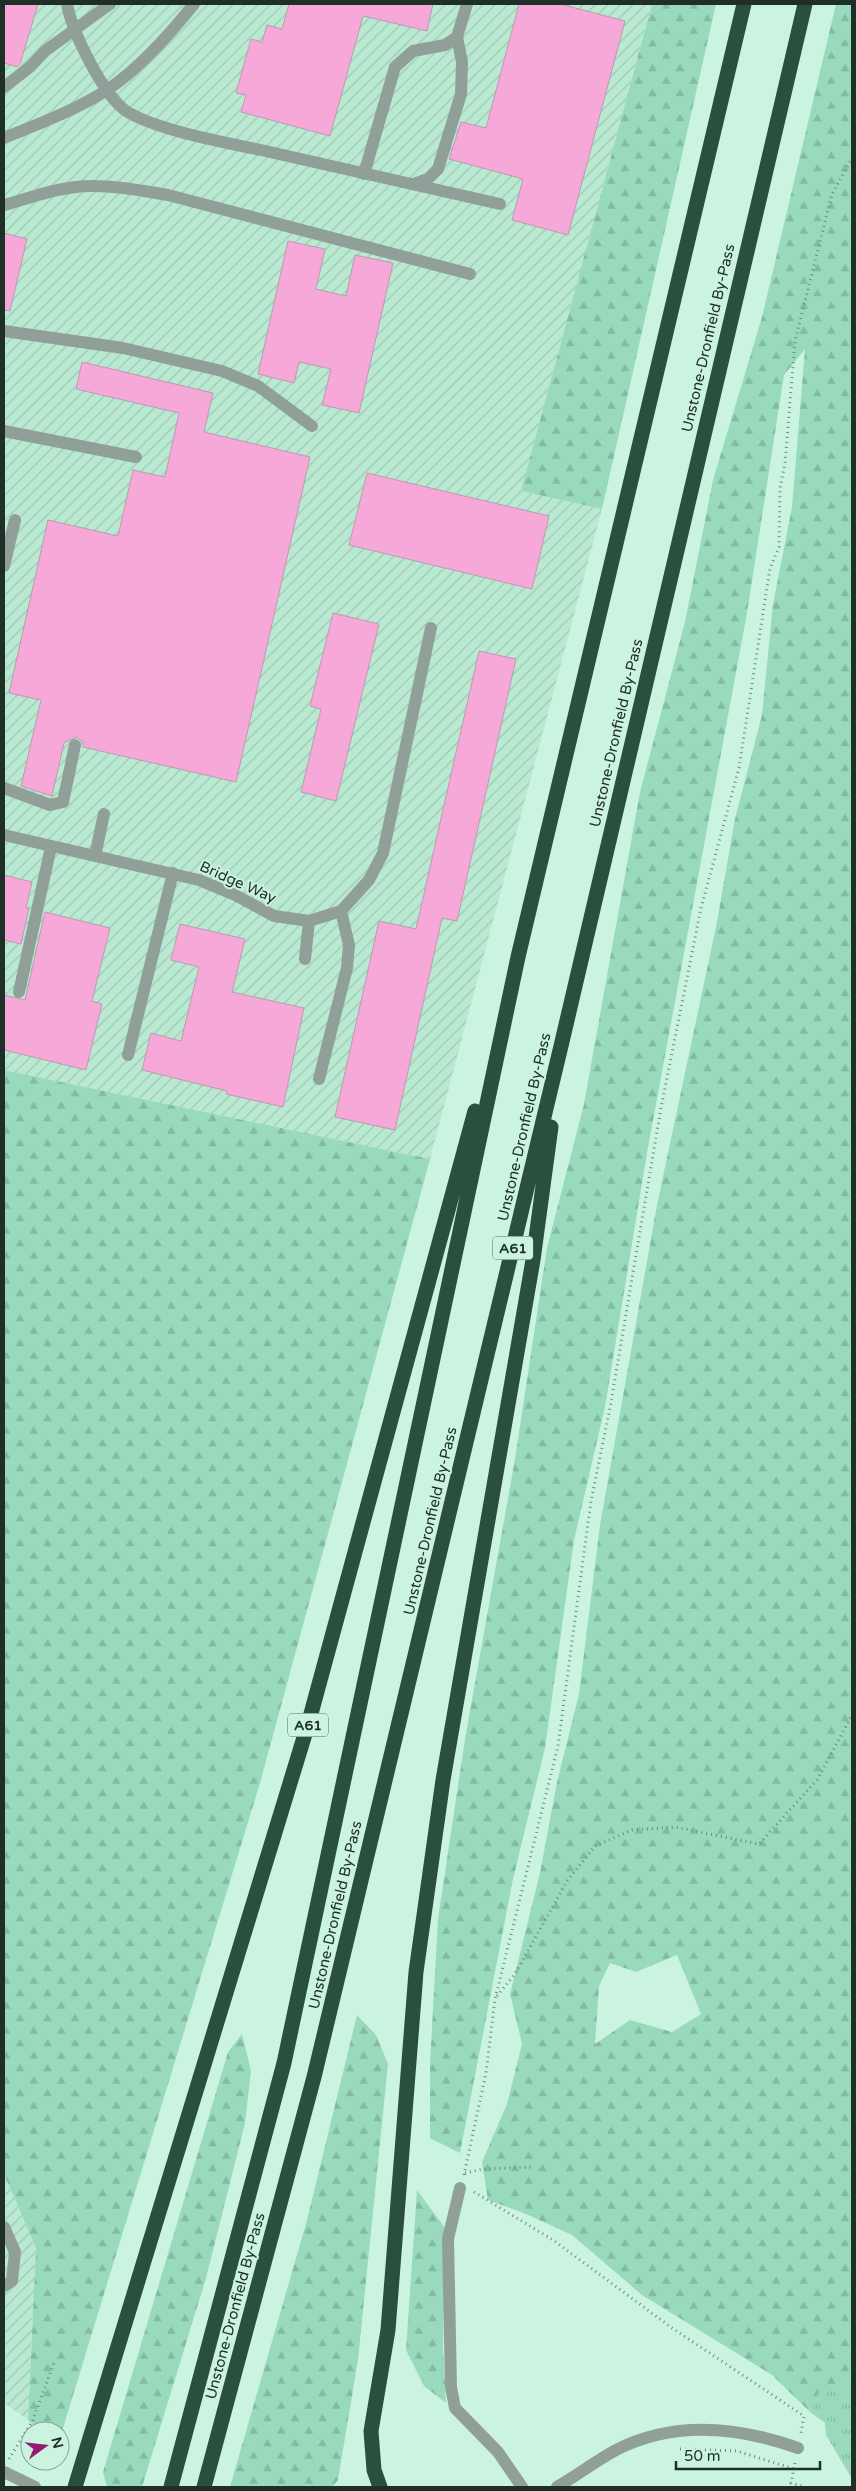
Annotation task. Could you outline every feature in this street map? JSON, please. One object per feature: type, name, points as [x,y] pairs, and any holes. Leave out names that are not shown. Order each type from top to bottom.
[{"type":"highway","name":"Unstone-Dronfield By-Pass","points":[[172,2486],[284,2063],[518,957],[744,4]]},
{"type":"highway","name":"Unstone-Dronfield By-Pass","points":[[204,2487],[314,2077],[561,1046],[805,4]]},
{"type":"highway","name":"A61","points":[[76,2487],[309,1721],[518,957]]},
{"type":"highway","name":"A61","points":[[380,2487],[374,2470],[371,2431],[388,2330],[416,1972],[443,1780],[533,1260],[561,1046]]},
{"type":"street","points":[[67,4],[70,22],[88,58],[120,107],[138,118],[190,134],[500,204]]},
{"type":"street","points":[[4,87],[30,67],[45,51],[110,4]]},
{"type":"street","points":[[4,138],[52,118],[108,89],[163,41],[194,4]]},
{"type":"street","points":[[413,185],[428,179],[438,169],[461,94],[462,62],[457,37],[467,4]]},
{"type":"street","points":[[364,174],[395,67],[413,51],[445,46],[457,37]]},
{"type":"street","points":[[4,205],[56,190],[93,186],[129,188],[168,196],[470,274]]},
{"type":"street","points":[[4,331],[123,348],[222,371],[258,386],[312,426]]},
{"type":"street","points":[[4,431],[136,457]]},
{"type":"street","points":[[4,566],[15,520]]},
{"type":"street","name":"Bridge Way","points":[[4,835],[199,880],[235,895],[274,916],[309,921],[340,911],[369,880],[383,853],[430,628]]},
{"type":"street","points":[[4,788],[50,805],[63,802],[75,745]]},
{"type":"street","points":[[95,856],[104,814]]},
{"type":"street","points":[[19,992],[51,847]]},
{"type":"street","points":[[128,1055],[173,873]]},
{"type":"street","points":[[319,1079],[347,968],[350,945],[340,911]]},
{"type":"street","points":[[305,959],[309,921]]},
{"type":"street","points":[[460,2188],[448,2239],[451,2388],[455,2408],[498,2452],[522,2487]]},
{"type":"street","points":[[4,2227],[15,2252],[12,2281],[4,2286]]},
{"type":"street","points":[[557,2487],[616,2450],[656,2436],[686,2431],[740,2431],[798,2448]]},
{"type":"street","points":[[6,2473],[36,2487]]},
{"type":"path","points":[[805,2487],[791,2483],[804,2416],[672,2328],[553,2240],[472,2191],[460,2188],[486,2074],[495,1998],[558,1746],[591,1501],[610,1408],[661,1108],[701,908],[739,768],[770,568],[779,547],[780,488],[785,463],[795,341],[832,194],[852,158]]},
{"type":"path","points":[[495,1998],[516,1974],[567,1881],[595,1846],[632,1830],[674,1827],[759,1844],[817,1780],[852,1715]]},
{"type":"path","points":[[465,2172],[483,2169],[534,2167]]},
{"type":"path","points":[[6,2473],[33,2420],[55,2360]]},
{"type":"path","points":[[678,2449],[737,2451],[794,2470]]},
{"type":"shaded area","points":[[4,4],[652,4],[521,491],[602,509],[430,1159],[4,1070]]},
{"type":"shaded area","points":[[4,2174],[36,2248],[28,2420],[4,2403]]},
{"type":"green space","points":[[652,4],[716,4],[602,509],[521,491]]},
{"type":"green space","points":[[836,4],[852,4],[852,2380],[849,2385],[822,2386],[810,2412],[772,2375],[642,2295],[572,2235],[526,2214],[488,2200],[482,2162],[507,2104],[522,2044],[510,1994],[540,1873],[557,1782],[579,1694],[600,1525],[657,1205],[717,922],[735,819],[762,715],[773,604],[792,507],[805,349],[784,375],[747,613],[647,1153],[605,1407],[574,1540],[545,1748],[513,1879],[460,2153],[430,2138],[430,2063],[438,1919],[465,1739],[515,1459],[547,1248],[584,1104],[640,792],[685,622],[713,480],[762,317]],"holes":[[[677,1955],[701,2014],[672,2032],[630,2020],[595,2044],[599,1986],[610,1963],[636,1972]]]},
{"type":"green space","points":[[4,1070],[430,1159],[260,1783],[65,2421],[28,2420],[36,2248],[4,2174]]},
{"type":"green space","points":[[357,2015],[376,2035],[388,2064],[358,2360],[338,2480],[332,2487],[230,2487],[307,2220]]},
{"type":"green space","points":[[242,2034],[251,2071],[245,2123],[206,2278],[142,2487],[107,2487],[103,2472],[228,2052]]},
{"type":"green space","points":[[417,2190],[445,2228],[443,2346],[446,2403],[424,2386],[406,2350]]},
{"type":"green space","points":[[852,2380],[852,2479],[826,2435],[825,2423],[810,2412],[822,2385],[849,2385]]},
{"type":"building","points":[[4,4],[38,4],[20,64],[17,67],[4,63]]},
{"type":"building","points":[[289,4],[433,4],[427,31],[363,16],[330,136],[241,112],[246,95],[236,93],[251,39],[262,42],[267,25],[282,29]]},
{"type":"building","points":[[519,4],[560,4],[625,21],[568,235],[512,220],[523,179],[449,159],[461,122],[486,128]]},
{"type":"building","points":[[4,233],[27,239],[10,311],[4,310]]},
{"type":"building","points":[[288,241],[325,249],[316,289],[346,296],[355,255],[393,263],[359,413],[322,405],[331,369],[299,362],[294,383],[258,374]]},
{"type":"building","points":[[82,362],[213,393],[204,432],[310,457],[236,782],[83,747],[83,742],[76,737],[64,743],[52,796],[21,786],[41,700],[9,693],[48,520],[118,536],[133,470],[165,477],[179,413],[76,389]]},
{"type":"building","points":[[367,473],[549,516],[532,589],[349,545]]},
{"type":"building","points":[[333,613],[379,624],[336,801],[301,792],[321,709],[310,706]]},
{"type":"building","points":[[479,651],[516,659],[457,921],[442,918],[395,1130],[335,1117],[379,921],[416,929]]},
{"type":"building","points":[[4,875],[32,882],[26,908],[29,908],[21,944],[4,940]]},
{"type":"building","points":[[45,912],[110,928],[92,1001],[102,1004],[86,1070],[4,1050],[4,995],[25,1000]]},
{"type":"building","points":[[180,924],[245,939],[232,992],[304,1008],[283,1107],[226,1094],[227,1091],[142,1070],[151,1033],[181,1041],[199,967],[171,960]]}]
